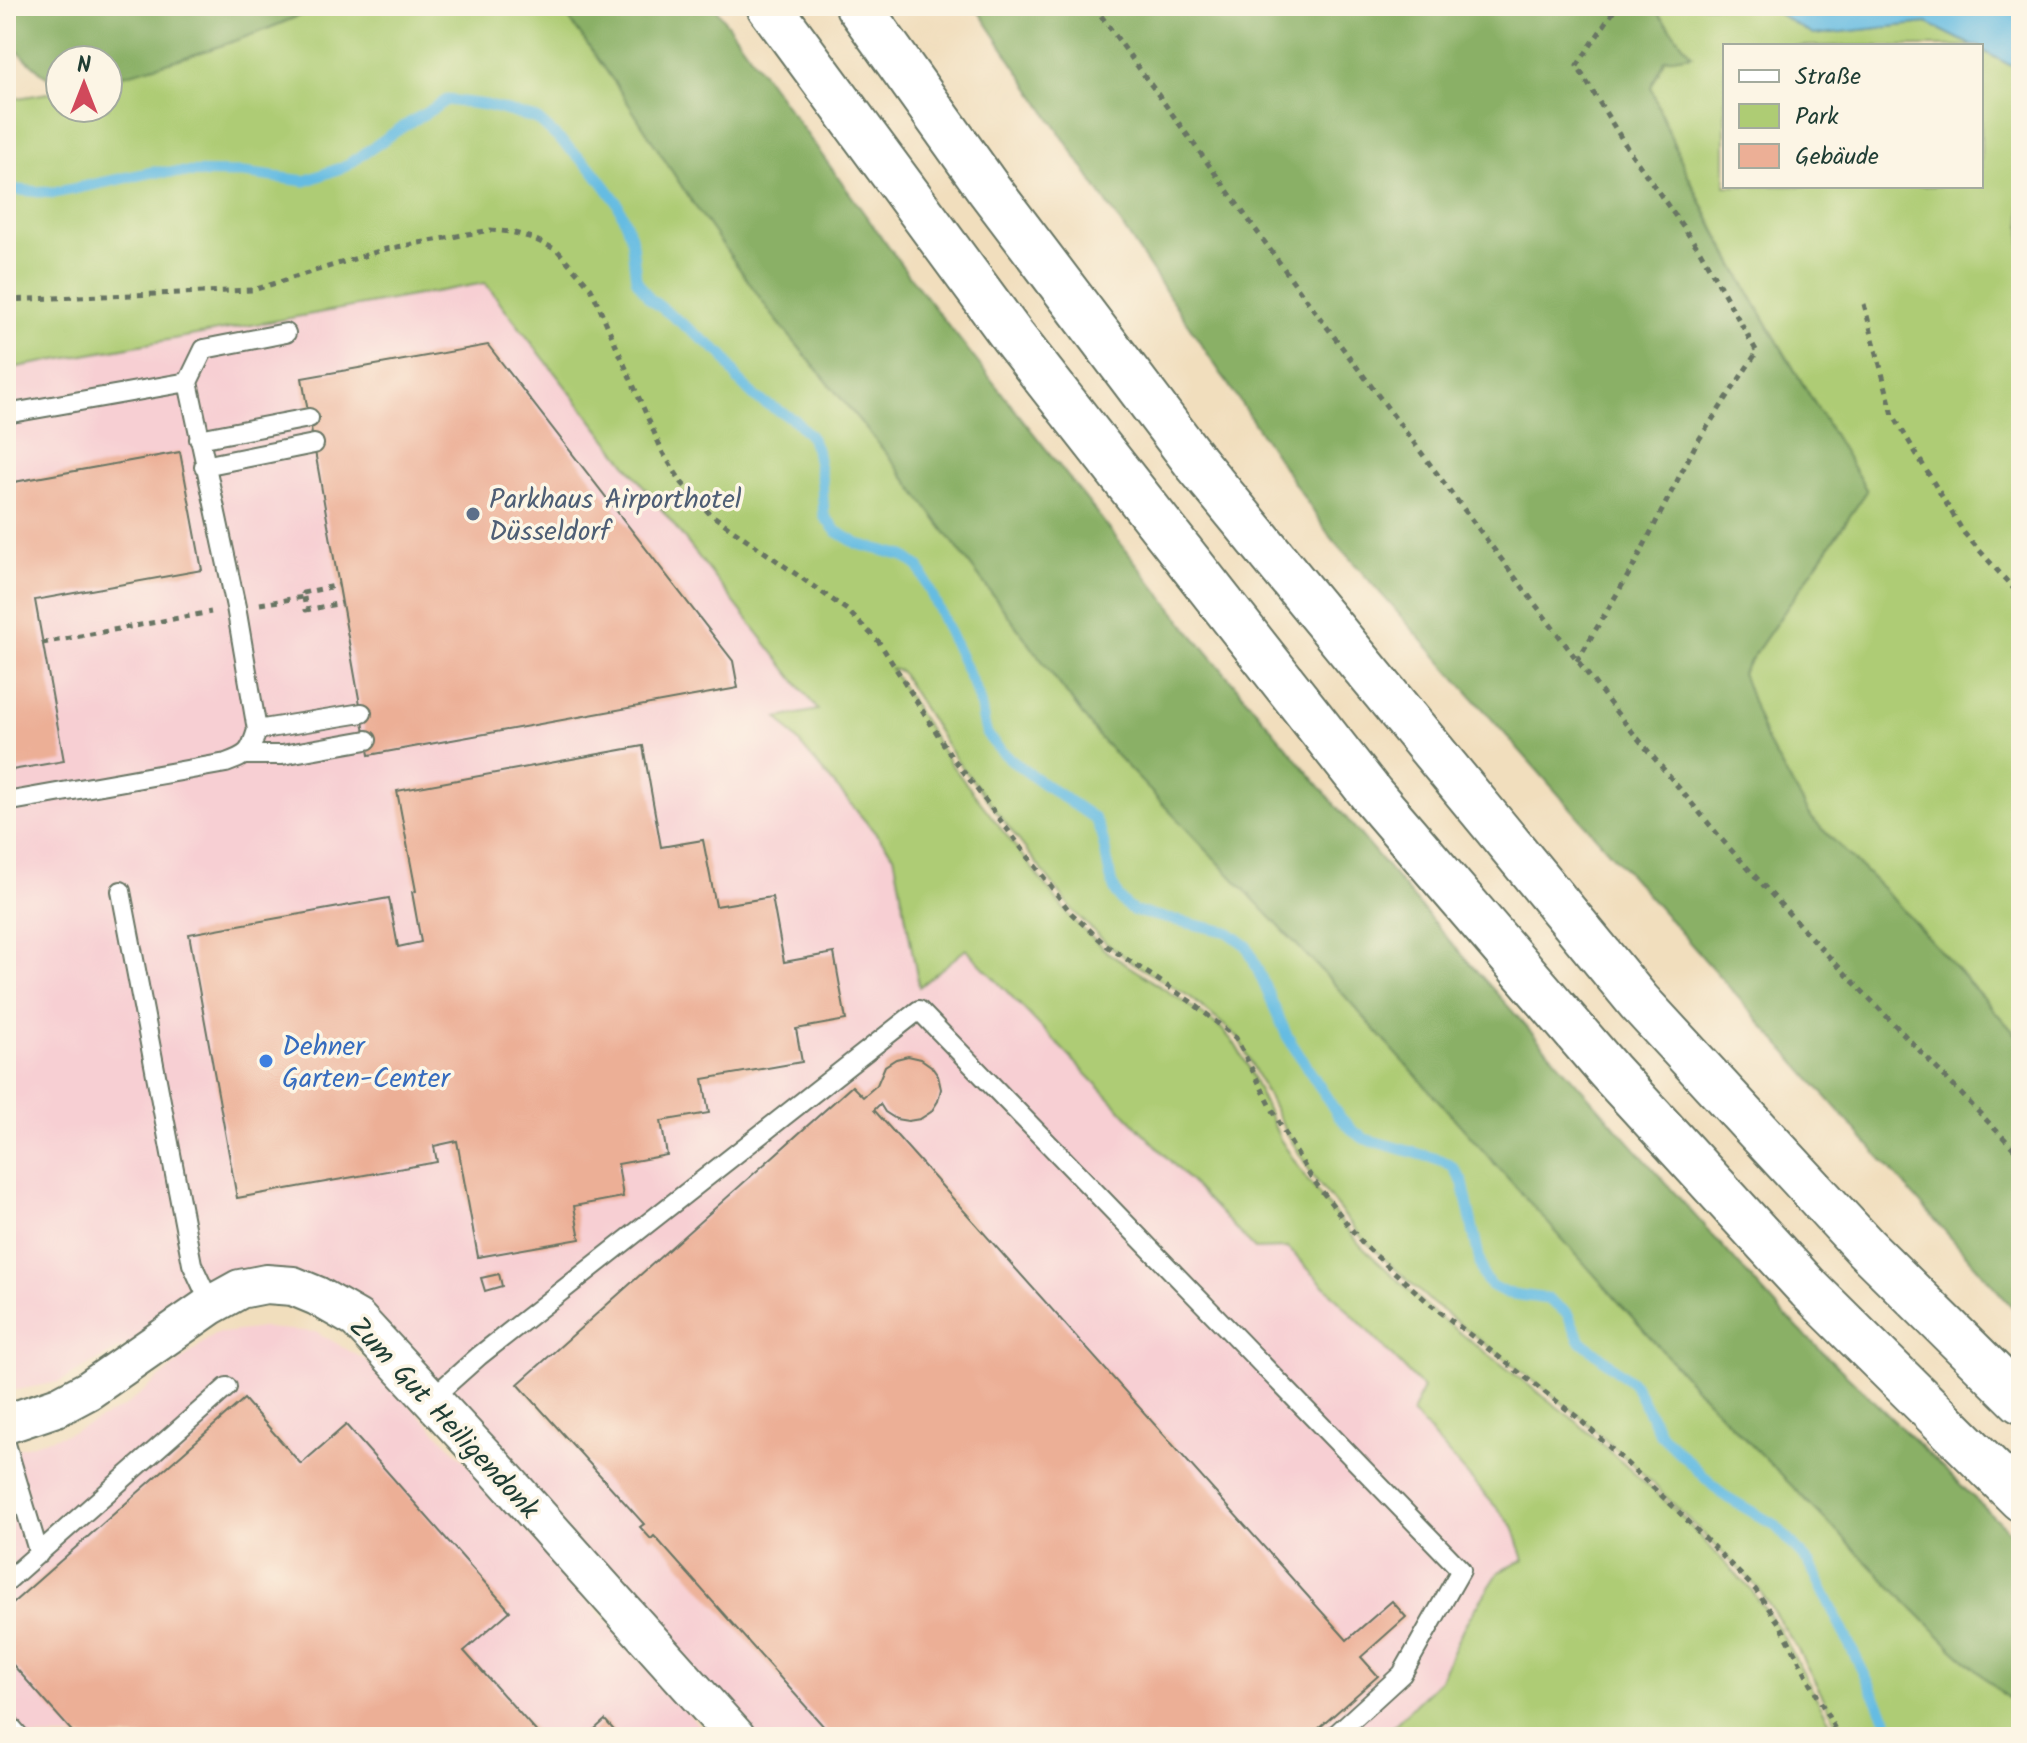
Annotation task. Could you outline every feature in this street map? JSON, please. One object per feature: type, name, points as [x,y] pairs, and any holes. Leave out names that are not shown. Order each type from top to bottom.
[{"type":"highway","points":[[769,6],[1013,337],[1372,795],[1609,1071],[1809,1289],[2021,1499]]},
{"type":"highway","points":[[858,6],[988,188],[1196,463],[1639,1002],[1865,1247],[2021,1401]]},
{"type":"highway","points":[[894,6],[988,188]]},
{"type":"street","name":"Zum Gut Heiligendonk","points":[[6,1424],[59,1406],[89,1390],[211,1305],[240,1289],[266,1284],[293,1286],[317,1296],[357,1319],[432,1398],[736,1737]]},
{"type":"lane","points":[[246,755],[257,730],[236,607],[188,382],[204,349],[286,333]]},
{"type":"lane","points":[[6,414],[188,382]]},
{"type":"lane","points":[[199,439],[309,418]]},
{"type":"lane","points":[[204,466],[314,444]]},
{"type":"lane","points":[[257,730],[362,713]]},
{"type":"lane","points":[[6,802],[226,763],[246,755],[282,755],[367,740]]},
{"type":"lane","points":[[121,891],[192,1264],[211,1305]]},
{"type":"lane","points":[[432,1398],[479,1356],[919,1010],[1461,1570],[1402,1674],[1333,1737]]},
{"type":"lane","points":[[6,1582],[227,1387]]},
{"type":"lane","points":[[6,1444],[39,1554]]},
{"type":"lane","points":[[6,1721],[20,1737]]},
{"type":"path","points":[[1094,6],[1308,302],[1620,717],[1724,842],[1813,940],[2021,1156]]},
{"type":"path","points":[[1577,661],[1633,567],[1696,444],[1757,352],[1700,251],[1628,149],[1577,66],[1617,6]]},
{"type":"path","points":[[6,300],[253,290],[386,249],[490,230],[532,238],[557,250],[591,288],[663,453],[682,483],[709,513],[847,610],[879,642],[950,754],[1071,913],[1107,946],[1190,1001],[1236,1038],[1311,1177],[1362,1243],[1430,1304],[1577,1417],[1676,1509],[1755,1589],[1781,1626],[1839,1737]]},
{"type":"path","points":[[1864,304],[1893,415],[1964,533],[2021,597]]},
{"type":"path","points":[[339,585],[303,593],[306,610],[342,603]]},
{"type":"path","points":[[42,643],[304,597]]},
{"type":"shaded area","points":[[485,283],[819,711],[779,719],[894,855],[919,986],[997,923],[1288,1248],[1558,1532],[1434,1737],[753,1737],[309,1277],[120,1348],[59,1382],[6,1392],[6,369]]},
{"type":"shaded area","points":[[263,1328],[317,1332],[367,1361],[461,1457],[709,1737],[6,1737],[6,1452],[73,1432],[124,1407],[214,1334]]},
{"type":"green space","points":[[6,6],[320,6],[216,47],[124,75],[124,44],[44,44],[44,75],[6,41]]},
{"type":"green space","points":[[320,6],[560,6],[773,316],[887,454],[1100,738],[1335,985],[1702,1395],[1952,1648],[2021,1710],[2021,1737],[1844,1737],[1797,1648],[1758,1588],[1642,1473],[1579,1416],[1432,1303],[1363,1239],[1314,1178],[1285,1130],[1238,1037],[1190,997],[1107,944],[1075,913],[952,754],[900,671],[891,669],[950,763],[1071,918],[1107,952],[1195,1009],[1221,1028],[1235,1044],[1280,1139],[1308,1181],[1361,1246],[1433,1312],[1577,1422],[1674,1509],[1752,1591],[1778,1627],[1838,1737],[1382,1737],[1439,1681],[1463,1628],[1499,1572],[1524,1560],[1513,1526],[1412,1413],[1423,1388],[1288,1248],[1255,1249],[966,949],[919,987],[894,855],[778,718],[818,710],[485,283],[6,369],[6,100],[44,94],[44,124],[124,124],[124,75],[269,28]]},
{"type":"green space","points":[[560,6],[714,6],[911,278],[1193,635],[1440,930],[1782,1313],[2021,1543],[2021,1710],[1952,1648],[1702,1395],[1335,985],[1100,738],[887,454],[773,316]]},
{"type":"green space","points":[[975,6],[1652,6],[1692,55],[1665,59],[1651,87],[1672,140],[1695,192],[1749,294],[1867,491],[1742,673],[1766,740],[1813,820],[1892,898],[2021,1040],[2021,1317],[1329,535]]},
{"type":"green space","points":[[1652,6],[1766,6],[1813,35],[1927,23],[1969,44],[1723,44],[1723,188],[1983,188],[1983,51],[2021,71],[2021,1040],[1892,898],[1813,820],[1766,740],[1742,673],[1867,491],[1750,294],[1672,140],[1651,87],[1665,59],[1691,55]]},
{"type":"water","points":[[1766,6],[2021,6],[2021,71],[1983,51],[1983,44],[1969,44],[1927,23],[1813,35]]},
{"type":"building","name":"Parkhaus Airporthotel Düsseldorf","points":[[488,345],[733,661],[738,688],[369,755],[302,378]]},
{"type":"building","points":[[180,452],[202,570],[35,600],[64,761],[6,771],[6,459],[9,459],[14,482]]},
{"type":"building","points":[[643,746],[661,847],[703,840],[716,906],[772,897],[784,962],[834,953],[846,1020],[796,1029],[802,1062],[703,1079],[709,1113],[661,1121],[667,1155],[618,1164],[623,1197],[574,1206],[580,1239],[478,1257],[457,1141],[434,1146],[437,1162],[237,1198],[189,934],[389,898],[398,947],[421,942],[412,892],[416,891],[397,791]]},
{"type":"building","points":[[908,1056],[921,1059],[938,1076],[941,1089],[938,1101],[931,1112],[920,1119],[908,1121],[896,1119],[885,1112],[880,1104],[874,1110],[1347,1640],[1392,1601],[1406,1617],[1361,1657],[1378,1676],[1309,1737],[833,1737],[658,1540],[654,1536],[651,1539],[640,1527],[644,1524],[518,1384],[852,1086],[863,1097],[877,1085],[885,1066]]},
{"type":"building","points":[[499,1274],[502,1286],[485,1291],[481,1278]]},
{"type":"building","points":[[244,1399],[301,1464],[346,1425],[510,1611],[464,1651],[541,1737],[77,1737],[6,1657],[6,1609]]},
{"type":"building","points":[[605,1720],[620,1737],[586,1737]]},
{"type":"waterway","points":[[6,189],[54,193],[153,172],[243,173],[305,181],[346,166],[447,100],[486,105],[537,119],[594,171],[617,202],[631,236],[636,279],[649,298],[723,355],[739,381],[756,398],[795,420],[810,436],[816,449],[822,482],[824,516],[836,531],[858,544],[904,556],[919,567],[977,693],[986,731],[992,741],[1017,765],[1094,818],[1104,843],[1112,882],[1124,903],[1134,911],[1228,932],[1247,946],[1287,1036],[1338,1115],[1365,1139],[1441,1160],[1453,1167],[1463,1183],[1483,1276],[1491,1285],[1506,1293],[1548,1299],[1567,1313],[1580,1340],[1634,1384],[1660,1434],[1723,1495],[1775,1525],[1810,1564],[1895,1737]]},
{"type":"place","name":"Parkhaus Airporthotel Düsseldorf","points":[[473,514]]},
{"type":"place","name":"Dehner Garten-Center","points":[[266,1061]]}]
